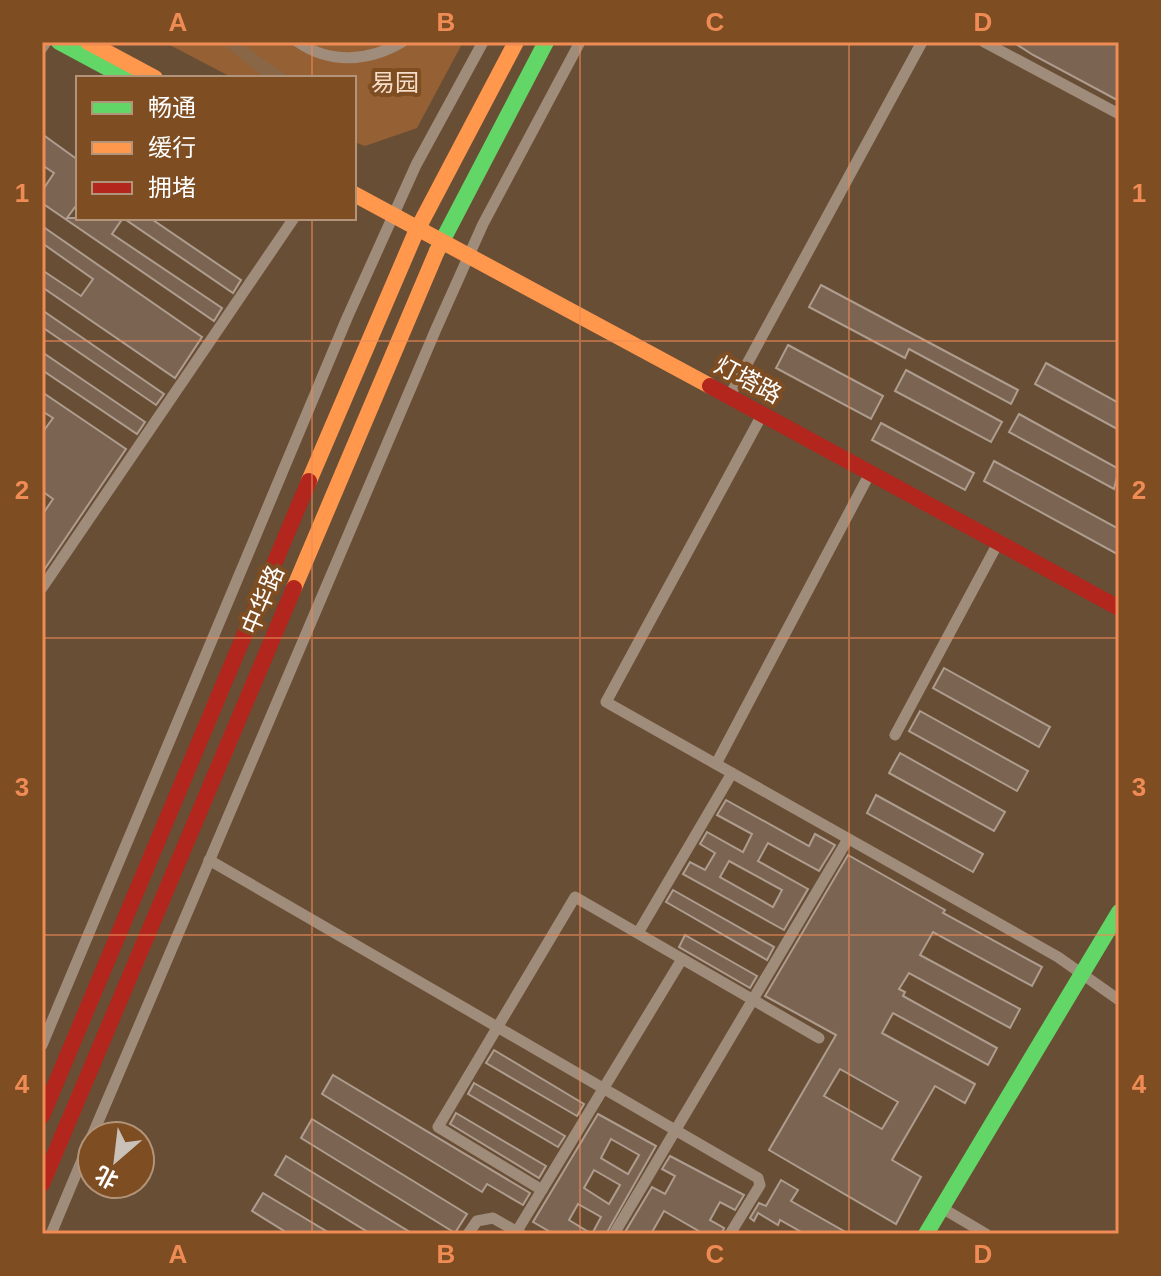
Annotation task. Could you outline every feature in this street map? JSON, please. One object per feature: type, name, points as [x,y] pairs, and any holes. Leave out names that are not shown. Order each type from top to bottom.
[{"type":"main road","points":[[59,42],[122,76]]},
{"type":"main road","points":[[88,42],[151,76]]},
{"type":"main road","name":"中华路","points":[[42,1116],[418,228],[516,42]]},
{"type":"main road","name":"中华路","points":[[42,1184],[441,241],[546,42]]},
{"type":"main road","name":"灯塔路","points":[[356,195],[1119,608]]},
{"type":"main road","points":[[926,1234],[1119,912]]},
{"type":"street","points":[[42,48],[46,42]]},
{"type":"street","points":[[298,42],[315,53],[338,59],[382,54],[402,42]]},
{"type":"street","points":[[42,1045],[394,215],[483,42]]},
{"type":"street","points":[[99,1120],[468,256],[580,42]]},
{"type":"street","points":[[729,397],[922,42]]},
{"type":"street","points":[[984,42],[1119,114]]},
{"type":"street","points":[[42,588],[293,220]]},
{"type":"street","points":[[762,415],[606,702],[1058,957],[1119,1000]]},
{"type":"street","points":[[716,764],[870,473]]},
{"type":"street","points":[[895,735],[998,543]]},
{"type":"street","points":[[638,933],[732,773]]},
{"type":"street","points":[[614,1234],[848,839]]},
{"type":"street","points":[[209,860],[761,1180],[730,1234]]},
{"type":"street","points":[[542,1190],[438,1127],[575,897],[819,1038]]},
{"type":"street","points":[[468,1234],[477,1221],[493,1218],[519,1233],[682,959]]},
{"type":"street","points":[[51,1234],[76,1174]]},
{"type":"street","points":[[942,1208],[986,1234]]},
{"type":"green space","name":"易园","points":[[164,42],[463,42],[417,128],[365,146],[356,143],[356,76],[229,76]]},
{"type":"shaded area","points":[[220,42],[239,42],[288,76],[262,76]]},
{"type":"building","points":[[1013,42],[1119,42],[1119,101],[1033,55]]},
{"type":"building","points":[[42,134],[76,159],[76,206],[67,218],[122,220],[112,234],[222,308],[214,321],[42,203],[42,191],[54,173],[42,165]]},
{"type":"building","points":[[126,220],[153,220],[241,280],[233,293]]},
{"type":"building","points":[[42,226],[202,337],[175,378],[42,287],[42,270],[81,296],[93,279],[42,243]]},
{"type":"building","points":[[821,285],[1018,390],[1011,404],[909,349],[905,358],[809,307]]},
{"type":"building","points":[[42,310],[164,394],[156,405],[42,327]]},
{"type":"building","points":[[788,345],[883,396],[871,419],[776,368]]},
{"type":"building","points":[[42,352],[145,422],[137,434],[42,370]]},
{"type":"building","points":[[1046,363],[1119,403],[1119,430],[1035,384]]},
{"type":"building","points":[[906,370],[1002,422],[991,442],[895,391]]},
{"type":"building","points":[[42,392],[126,449],[42,573],[42,515],[53,499],[42,491],[42,433],[53,418],[42,411]]},
{"type":"building","points":[[1019,414],[1119,469],[1114,489],[1009,432]]},
{"type":"building","points":[[881,423],[974,473],[965,490],[872,440]]},
{"type":"building","points":[[994,461],[1119,529],[1119,555],[984,481]]},
{"type":"building","points":[[944,668],[1050,727],[1039,747],[933,688]]},
{"type":"building","points":[[920,711],[1028,771],[1017,791],[909,731]]},
{"type":"building","points":[[900,753],[1005,812],[994,831],[889,773]]},
{"type":"building","points":[[876,795],[983,854],[973,872],[867,813]]},
{"type":"building","points":[[726,800],[809,846],[815,834],[835,845],[819,871],[768,843],[758,861],[808,889],[784,930],[683,874],[690,862],[705,870],[715,853],[700,844],[707,832],[743,852],[752,834],[717,815]],"holes":[[[729,861],[782,890],[773,907],[720,877]]]},
{"type":"building","points":[[848,855],[945,910],[943,913],[1042,967],[1032,986],[933,932],[920,955],[1020,1009],[1010,1028],[909,973],[899,989],[905,992],[903,996],[997,1048],[988,1065],[893,1013],[882,1033],[975,1084],[965,1103],[935,1086],[892,1160],[921,1177],[896,1224],[769,1150],[836,1035],[765,996]],"holes":[[[840,1069],[898,1102],[882,1129],[824,1096]]]},
{"type":"building","points":[[673,890],[774,947],[767,960],[666,902]]},
{"type":"building","points":[[685,935],[757,976],[750,988],[679,947]]},
{"type":"building","points":[[494,1050],[584,1104],[577,1116],[486,1063]]},
{"type":"building","points":[[333,1075],[530,1193],[523,1205],[487,1184],[482,1192],[322,1094]]},
{"type":"building","points":[[474,1083],[565,1136],[558,1147],[468,1094]]},
{"type":"building","points":[[456,1113],[546,1166],[539,1178],[450,1124]]},
{"type":"building","points":[[598,1114],[656,1146],[606,1234],[592,1234],[554,1234],[533,1222]],"holes":[[[611,1139],[639,1155],[628,1174],[601,1158]],[[594,1170],[620,1185],[609,1204],[584,1188]],[[578,1204],[601,1217],[592,1234],[569,1220]]]},
{"type":"building","points":[[312,1119],[467,1214],[455,1233],[301,1138]]},
{"type":"building","points":[[286,1156],[413,1234],[371,1234],[275,1175]]},
{"type":"building","points":[[670,1156],[744,1195],[735,1210],[720,1202],[710,1220],[724,1228],[722,1234],[704,1234],[664,1211],[651,1234],[625,1232],[652,1187],[665,1194],[675,1176],[662,1169]]},
{"type":"building","points":[[781,1180],[798,1190],[791,1201],[849,1234],[805,1234],[780,1220],[778,1225],[758,1213],[754,1221],[750,1218],[759,1203],[766,1206]]},
{"type":"building","points":[[263,1193],[331,1234],[289,1234],[252,1211]]},
{"type":"traffic: fast","points":[[59,42],[122,76]]},
{"type":"traffic: fast","points":[[437,251],[546,42]]},
{"type":"traffic: fast","points":[[926,1234],[1119,912]]},
{"type":"traffic: slow","points":[[88,42],[151,76]]},
{"type":"traffic: slow","points":[[309,481],[415,234],[516,42]]},
{"type":"traffic: slow","points":[[356,195],[710,386]]},
{"type":"traffic: slow","points":[[294,588],[437,251]]},
{"type":"traffic: jam","points":[[710,386],[1119,608]]},
{"type":"traffic: jam","points":[[42,1116],[309,481]]},
{"type":"traffic: jam","points":[[42,1184],[294,588]]}]
